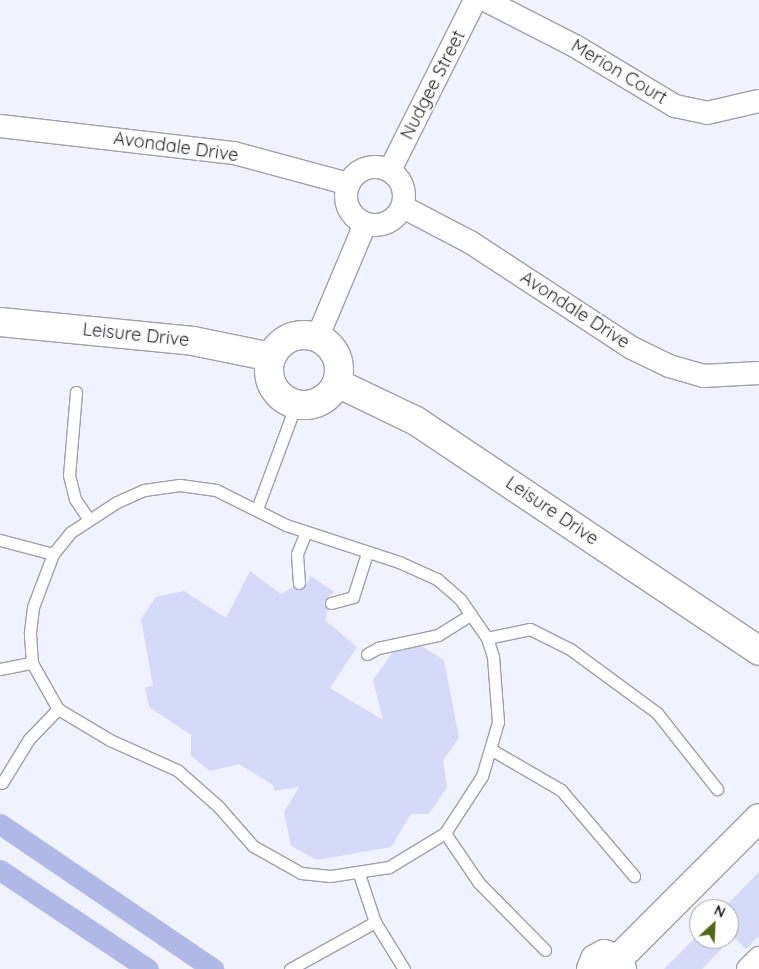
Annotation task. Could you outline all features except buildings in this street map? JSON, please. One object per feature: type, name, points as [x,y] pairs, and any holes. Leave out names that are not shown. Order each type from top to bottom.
[{"type":"street","name":"Nudgee Street","points":[[390,170],[476,0]]},
{"type":"street","name":"Merion Court","points":[[485,0],[575,46],[675,106],[707,113],[759,101]]},
{"type":"street","name":"Avondale Drive","points":[[0,126],[224,152],[349,184]]},
{"type":"street","points":[[366,168],[390,170],[402,182],[403,207],[383,225],[365,224],[350,212],[349,184],[366,168]]},
{"type":"street","name":"Avondale Drive","points":[[403,207],[470,242],[632,348],[668,366],[704,376],[759,373]]},
{"type":"street","points":[[318,336],[365,224]]},
{"type":"street","name":"Leisure Drive","points":[[0,322],[193,341],[271,357]]},
{"type":"street","points":[[318,336],[339,360],[338,383],[321,402],[296,404],[276,391],[270,374],[271,357],[289,337],[318,336]]},
{"type":"street","name":"Leisure Drive","points":[[338,383],[416,421],[759,651]]},
{"type":"street","points":[[591,969],[599,956],[620,964],[759,818]]},
{"type":"street","points":[[748,969],[759,958]]},
{"type":"lane","points":[[76,392],[69,475],[75,499],[88,518]]},
{"type":"lane","points":[[258,509],[296,404]]},
{"type":"lane","points":[[180,485],[216,490],[306,532],[437,579],[471,614],[487,638],[499,686],[492,750],[465,807],[445,833],[389,867],[359,874],[301,872],[272,860],[177,770],[110,740],[58,709],[32,663],[33,607],[53,554],[88,518],[144,490],[180,485]]},
{"type":"lane","points":[[299,583],[297,554],[306,532]]},
{"type":"lane","points":[[0,540],[53,554]]},
{"type":"lane","points":[[330,603],[353,597],[367,553]]},
{"type":"lane","points":[[367,654],[378,648],[438,635],[471,614]]},
{"type":"lane","points":[[487,638],[530,629],[570,649],[657,713],[717,789]]},
{"type":"lane","points":[[0,669],[32,663]]},
{"type":"lane","points":[[2,783],[29,739],[58,709]]},
{"type":"lane","points":[[492,750],[561,790],[634,876]]},
{"type":"lane","points":[[445,833],[479,883],[545,950]]},
{"type":"lane","points":[[359,874],[375,922],[404,969]]},
{"type":"lane","points":[[290,969],[375,922]]},
{"type":"waterway","points":[[0,824],[213,969]]},
{"type":"waterway","points":[[0,870],[148,969]]}]
